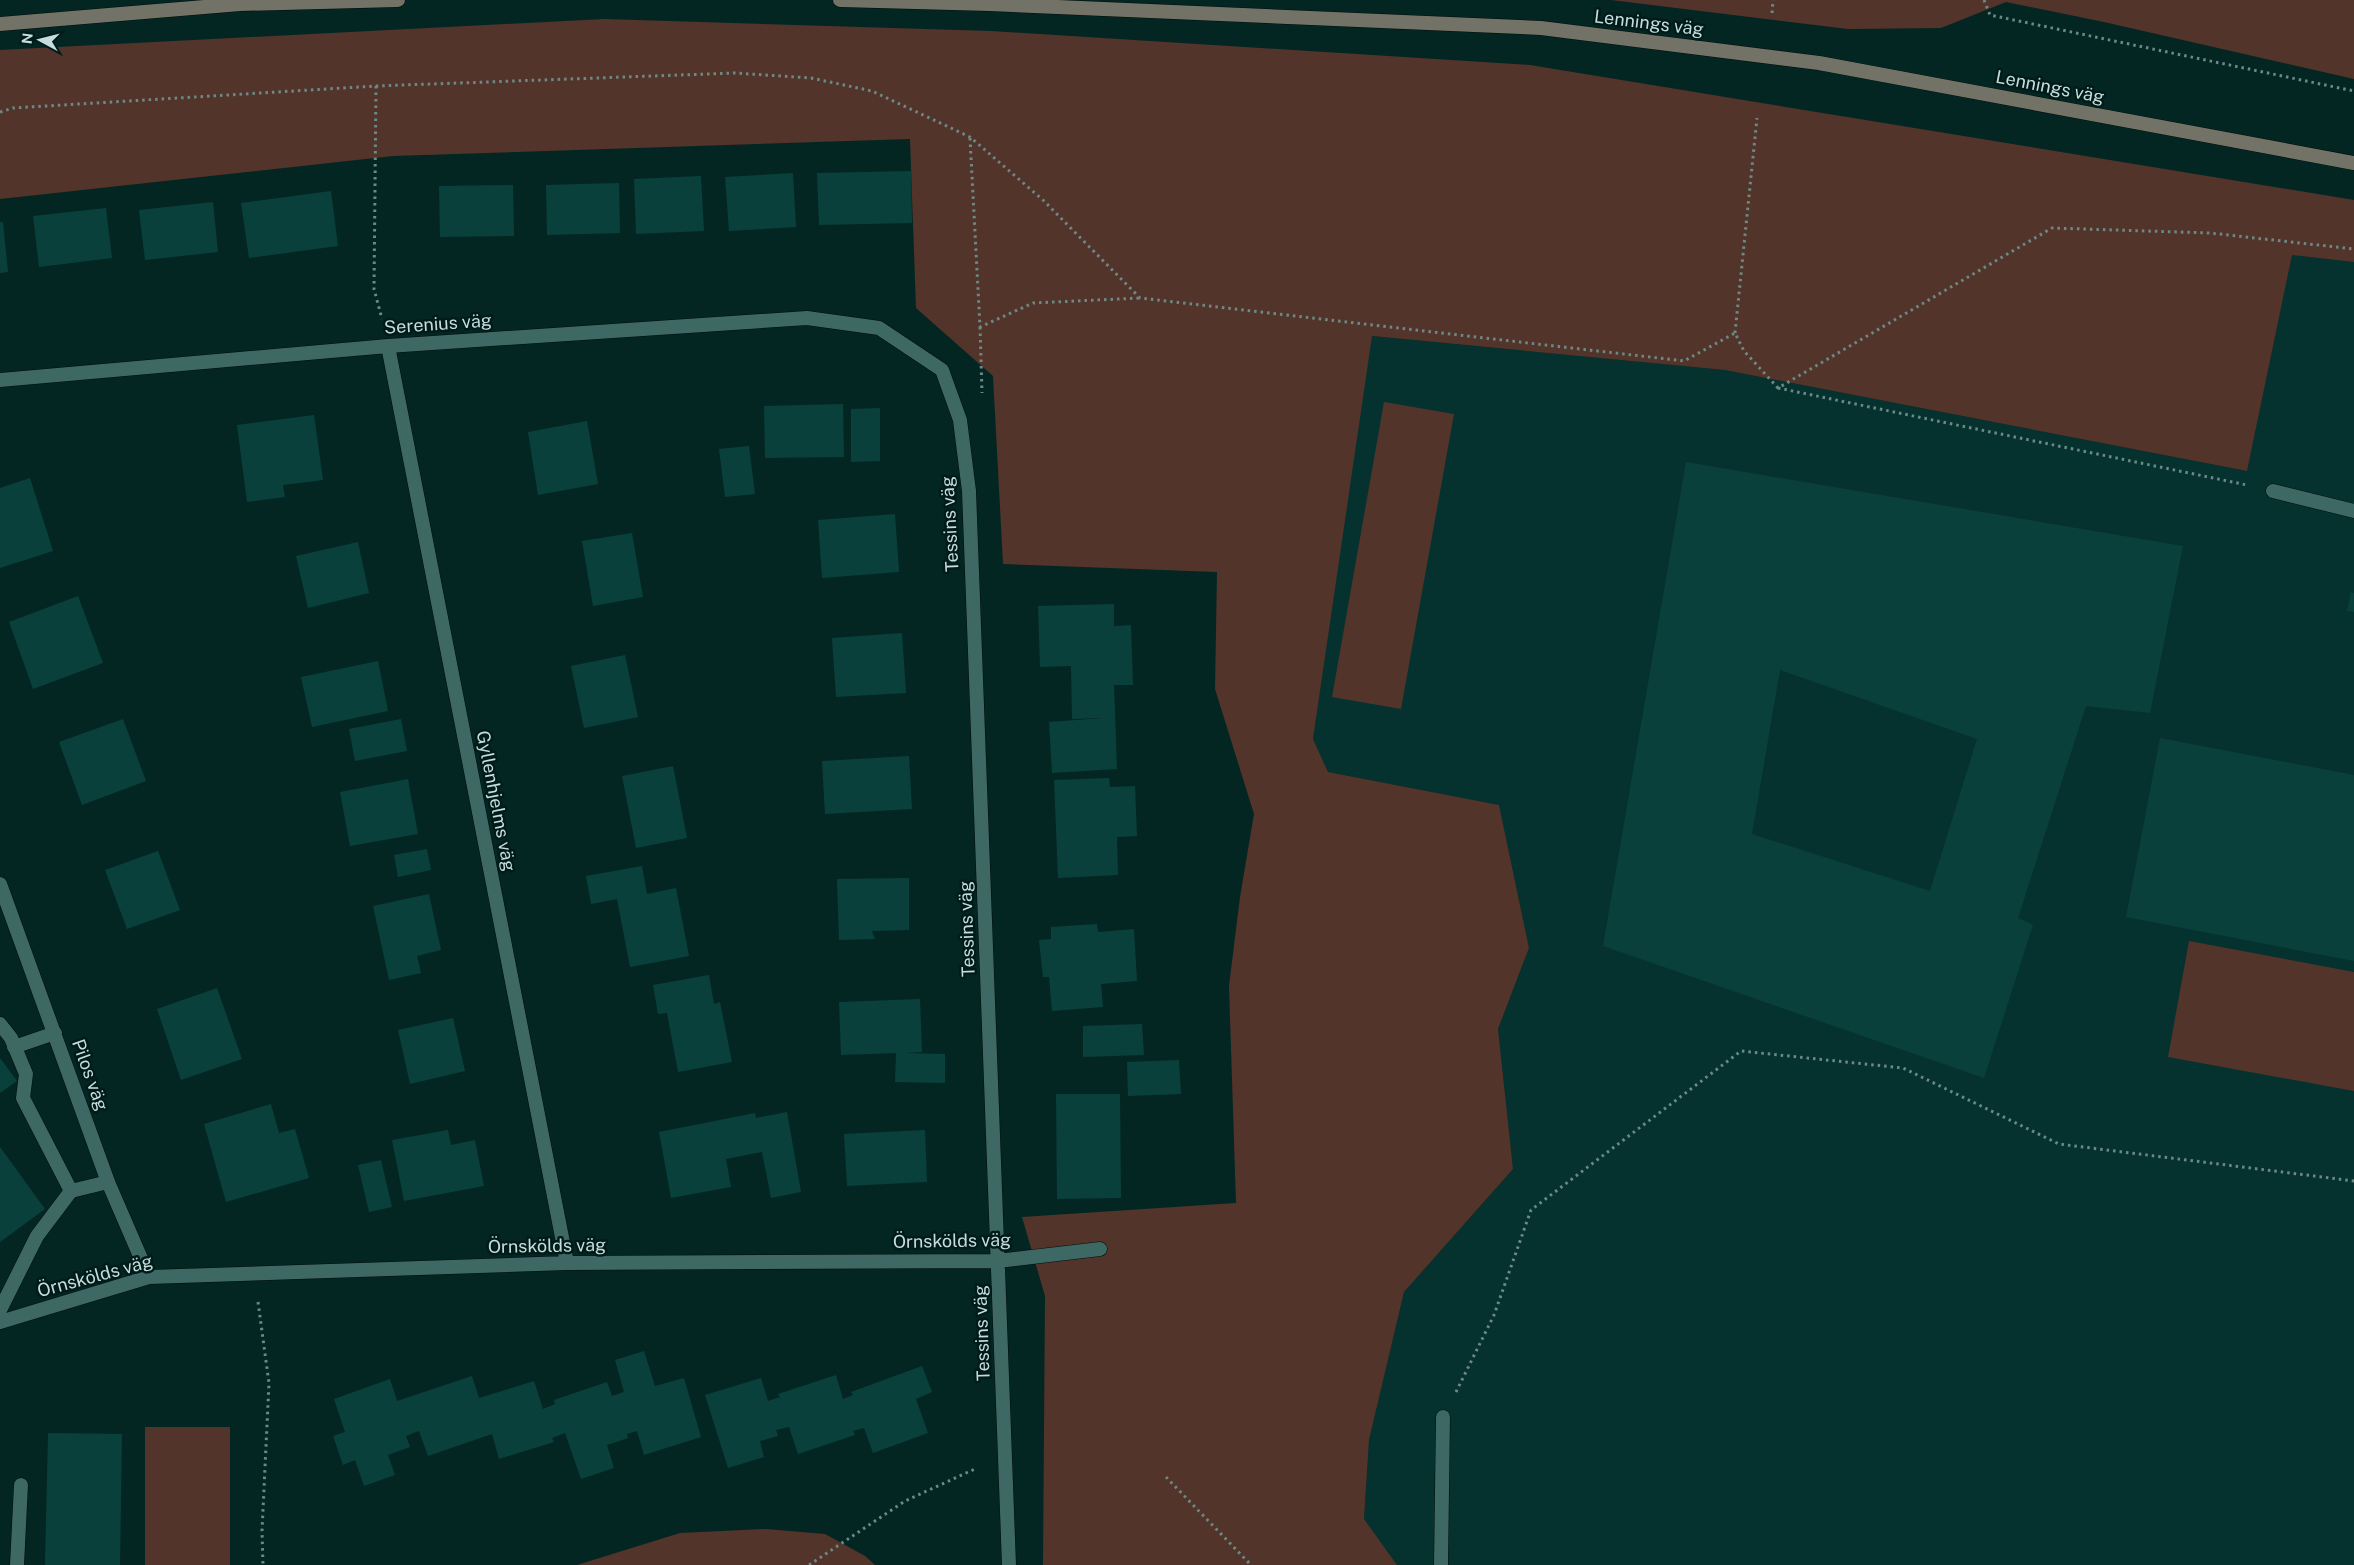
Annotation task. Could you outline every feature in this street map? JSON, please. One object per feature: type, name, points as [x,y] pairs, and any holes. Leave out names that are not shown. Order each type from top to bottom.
[{"type":"main road","points":[[0,24],[240,4],[398,0]]},
{"type":"main road","name":"Lennings väg","points":[[840,0],[989,4],[1541,28],[1819,63],[2354,163]]},
{"type":"street","name":"Serenius väg","points":[[0,380],[388,346],[807,318],[879,328]]},
{"type":"street","name":"Tessins väg","points":[[879,328],[942,370],[960,420],[969,490],[1008,1565]]},
{"type":"street","name":"Gyllenhjelms väg","points":[[388,346],[566,1264]]},
{"type":"street","points":[[2273,491],[2354,512]]},
{"type":"street","name":"Pilos väg","points":[[0,884],[108,1182],[149,1277]]},
{"type":"street","points":[[0,1024],[14,1047],[26,1074],[23,1098],[71,1191]]},
{"type":"street","points":[[14,1047],[55,1033]]},
{"type":"street","points":[[0,1310],[37,1236],[71,1191],[108,1182]]},
{"type":"street","name":"Örnskölds väg","points":[[0,1322],[149,1277],[566,1264],[998,1261],[1100,1249]]},
{"type":"street","points":[[1441,1565],[1443,1417]]},
{"type":"street","points":[[17,1565],[21,1486]]},
{"type":"path","points":[[1772,12],[1773,0]]},
{"type":"path","points":[[1984,0],[1990,15],[2354,91]]},
{"type":"path","points":[[0,112],[13,108],[376,86],[735,73],[811,78],[872,91],[970,137],[1043,200],[1140,298]]},
{"type":"path","points":[[376,86],[374,289],[388,346]]},
{"type":"path","points":[[1757,118],[1735,333],[1744,351],[1778,388],[2273,491]]},
{"type":"path","points":[[970,137],[980,327],[1033,303],[1140,298],[1684,360],[1735,333]]},
{"type":"path","points":[[1778,388],[2052,228],[2210,233],[2354,249]]},
{"type":"path","points":[[1443,1417],[1494,1315],[1531,1210],[1741,1051],[1904,1068],[2059,1144],[2354,1181]]},
{"type":"path","points":[[255,1274],[269,1383],[262,1531],[263,1565]]},
{"type":"path","points":[[810,1565],[905,1501],[1005,1455]]},
{"type":"path","points":[[1166,1477],[1251,1565]]},
{"type":"shaded area","points":[[1611,0],[2354,0],[2354,79],[2104,22],[2006,2],[1941,28],[1848,29]]},
{"type":"shaded area","points":[[604,19],[991,31],[1530,65],[2354,200],[2354,262],[2292,255],[2247,471],[1725,370],[1372,336],[1313,739],[1328,772],[1499,805],[1529,948],[1498,1029],[1513,1169],[1404,1292],[1369,1440],[1364,1519],[1397,1565],[1043,1565],[1045,1296],[1022,1217],[1236,1203],[1229,986],[1240,897],[1254,814],[1215,689],[1217,572],[1003,564],[993,376],[916,308],[910,139],[393,156],[0,199],[0,50]]},
{"type":"shaded area","points":[[2292,255],[2354,262],[2354,1565],[1397,1565],[1364,1519],[1369,1440],[1404,1292],[1513,1169],[1498,1029],[1529,948],[1499,805],[1328,772],[1313,739],[1371,336],[1725,370],[2247,471]]},
{"type":"shaded area","points":[[1384,402],[1454,414],[1401,709],[1332,697]]},
{"type":"shaded area","points":[[2189,941],[2354,972],[2354,1091],[2168,1057]]},
{"type":"shaded area","points":[[145,1427],[230,1427],[230,1565],[145,1565]]},
{"type":"shaded area","points":[[766,1529],[825,1534],[865,1556],[875,1565],[577,1565],[680,1533]]},
{"type":"building","points":[[911,171],[912,223],[819,225],[817,173]]},
{"type":"building","points":[[793,173],[796,227],[729,231],[725,177]]},
{"type":"building","points":[[701,176],[704,231],[636,234],[634,179]]},
{"type":"building","points":[[619,183],[620,233],[547,235],[546,185]]},
{"type":"building","points":[[513,185],[514,236],[440,237],[439,186]]},
{"type":"building","points":[[331,191],[338,246],[249,258],[241,203]]},
{"type":"building","points":[[213,202],[218,252],[145,260],[139,210]]},
{"type":"building","points":[[106,208],[112,258],[39,267],[33,216]]},
{"type":"building","points":[[0,222],[3,222],[8,272],[0,273]]},
{"type":"building","points":[[843,404],[844,457],[765,458],[764,406]]},
{"type":"building","points":[[880,408],[880,461],[851,462],[851,409]]},
{"type":"building","points":[[314,415],[323,480],[283,485],[285,497],[247,502],[237,425]]},
{"type":"building","points":[[587,421],[598,484],[538,495],[528,432]]},
{"type":"building","points":[[749,446],[755,494],[725,497],[719,449]]},
{"type":"building","points":[[1686,462],[2183,546],[2150,713],[2086,706],[2018,918],[2033,925],[1984,1078],[1603,946]],"holes":[[[1780,670],[1977,739],[1930,891],[1752,834]]]},
{"type":"building","points":[[30,478],[53,551],[0,568],[0,488]]},
{"type":"building","points":[[895,514],[899,572],[822,578],[818,520]]},
{"type":"building","points":[[632,533],[643,597],[593,606],[582,541]]},
{"type":"building","points":[[358,542],[369,593],[308,608],[296,556]]},
{"type":"building","points":[[2351,592],[2354,593],[2354,612],[2347,611]]},
{"type":"building","points":[[78,596],[103,663],[33,689],[9,622]]},
{"type":"building","points":[[1114,604],[1114,626],[1131,625],[1133,685],[1114,685],[1117,769],[1052,773],[1049,722],[1103,718],[1072,719],[1071,666],[1040,667],[1038,606]]},
{"type":"building","points":[[902,633],[906,693],[836,697],[832,638]]},
{"type":"building","points":[[625,655],[638,717],[584,728],[571,666]]},
{"type":"building","points":[[378,661],[388,711],[312,727],[301,677]]},
{"type":"building","points":[[123,719],[146,781],[82,805],[59,742]]},
{"type":"building","points":[[401,719],[407,751],[355,761],[349,729]]},
{"type":"building","points":[[2160,738],[2354,775],[2354,961],[2126,917]]},
{"type":"building","points":[[909,756],[912,809],[825,814],[822,761]]},
{"type":"building","points":[[673,766],[687,838],[636,848],[622,776]]},
{"type":"building","points":[[1109,778],[1110,787],[1135,786],[1137,836],[1117,837],[1118,875],[1058,878],[1054,780]]},
{"type":"building","points":[[408,779],[418,834],[350,846],[340,792]]},
{"type":"building","points":[[427,849],[431,870],[398,877],[394,855]]},
{"type":"building","points":[[158,851],[180,910],[127,929],[105,870]]},
{"type":"building","points":[[642,866],[647,894],[676,888],[689,956],[630,967],[617,899],[591,904],[586,876]]},
{"type":"building","points":[[909,878],[909,930],[872,931],[875,939],[839,940],[837,879]]},
{"type":"building","points":[[429,894],[441,950],[417,956],[421,973],[389,980],[373,906]]},
{"type":"building","points":[[1097,924],[1098,932],[1134,929],[1137,981],[1101,984],[1103,1007],[1052,1011],[1049,977],[1043,977],[1039,940],[1051,939],[1051,927]]},
{"type":"building","points":[[709,975],[714,1004],[720,1002],[732,1062],[678,1072],[667,1013],[658,1014],[653,985]]},
{"type":"building","points":[[217,988],[242,1059],[181,1080],[157,1009]]},
{"type":"building","points":[[920,999],[922,1052],[905,1053],[945,1054],[945,1083],[895,1082],[896,1053],[841,1055],[839,1002]]},
{"type":"building","points":[[453,1018],[465,1071],[410,1084],[398,1030]]},
{"type":"building","points":[[1142,1024],[1144,1055],[1083,1057],[1083,1026]]},
{"type":"building","points":[[0,1058],[17,1081],[0,1093]]},
{"type":"building","points":[[1179,1060],[1181,1094],[1128,1096],[1127,1062]]},
{"type":"building","points":[[1056,1094],[1120,1094],[1121,1198],[1057,1199]]},
{"type":"building","points":[[271,1104],[279,1133],[295,1129],[309,1178],[226,1202],[204,1124]]},
{"type":"building","points":[[787,1112],[801,1192],[771,1198],[762,1152],[726,1159],[731,1187],[671,1198],[659,1132],[755,1113],[756,1118]]},
{"type":"building","points":[[448,1130],[451,1145],[475,1140],[484,1186],[404,1201],[392,1140]]},
{"type":"building","points":[[925,1130],[927,1182],[847,1186],[844,1134]]},
{"type":"building","points":[[0,1147],[45,1209],[0,1242]]},
{"type":"building","points":[[381,1160],[392,1207],[369,1212],[358,1165]]},
{"type":"building","points":[[644,1351],[655,1386],[684,1378],[701,1437],[644,1455],[637,1431],[627,1434],[628,1438],[607,1445],[614,1468],[581,1479],[565,1433],[552,1438],[554,1442],[499,1459],[492,1434],[428,1456],[419,1431],[406,1436],[410,1447],[388,1455],[395,1475],[364,1486],[355,1460],[343,1465],[333,1436],[345,1432],[334,1399],[390,1379],[397,1401],[472,1376],[479,1398],[534,1381],[543,1409],[555,1404],[554,1400],[607,1382],[612,1396],[624,1392],[615,1360]]},
{"type":"building","points":[[922,1366],[932,1392],[916,1399],[928,1433],[873,1453],[864,1428],[853,1431],[855,1435],[798,1454],[789,1427],[776,1430],[778,1436],[760,1441],[764,1457],[728,1468],[705,1395],[761,1378],[768,1401],[780,1397],[778,1394],[836,1375],[843,1399],[853,1395],[851,1392]]},
{"type":"building","points":[[48,1433],[122,1434],[120,1565],[45,1565]]}]
